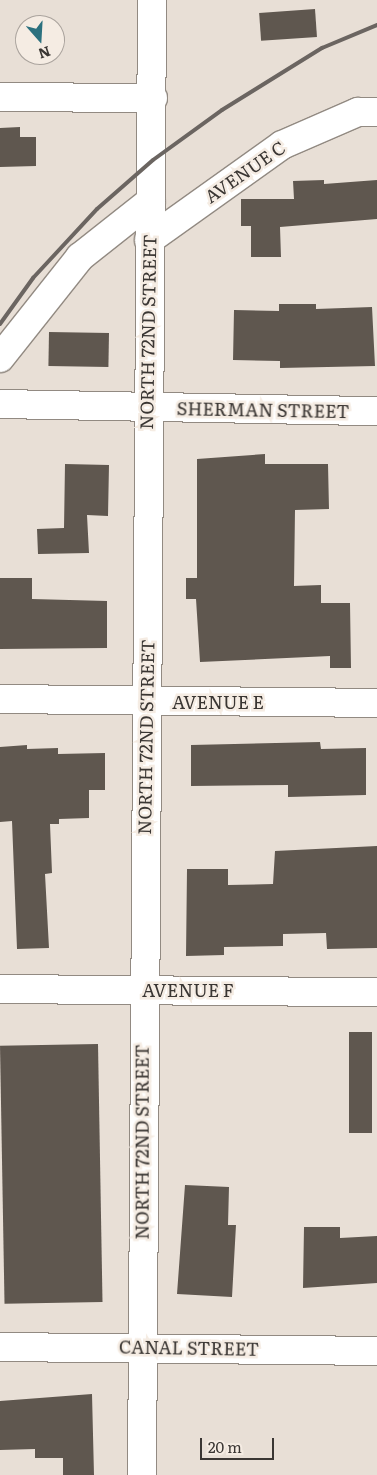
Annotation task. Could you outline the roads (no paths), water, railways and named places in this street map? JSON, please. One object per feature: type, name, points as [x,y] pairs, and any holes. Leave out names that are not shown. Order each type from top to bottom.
[{"type":"street","name":"NORTH 72ND STREET","points":[[142,1475],[142,990],[147,701],[146,408],[153,98],[152,0]]},
{"type":"street","points":[[0,97],[153,98]]},
{"type":"street","name":"AVENUE C","points":[[149,240],[282,145],[358,112],[377,112]]},
{"type":"street","points":[[0,358],[80,257],[151,201]]},
{"type":"street","name":"SHERMAN STREET","points":[[0,404],[377,411]]},
{"type":"street","name":"AVENUE E","points":[[0,699],[377,703]]},
{"type":"street","name":"AVENUE F","points":[[0,989],[377,992]]},
{"type":"street","name":"CANAL STREET","points":[[0,1346],[377,1351]]},
{"type":"railway","points":[[0,324],[33,278],[97,209],[153,160],[222,110],[322,48],[377,25]]}]
